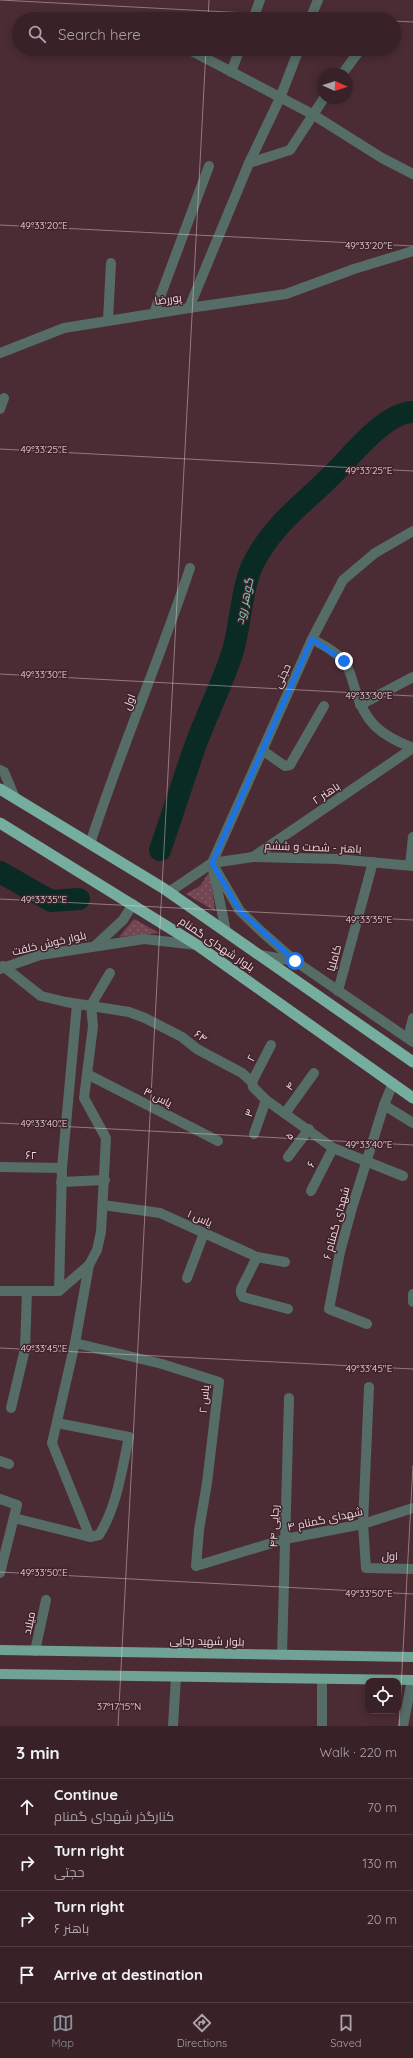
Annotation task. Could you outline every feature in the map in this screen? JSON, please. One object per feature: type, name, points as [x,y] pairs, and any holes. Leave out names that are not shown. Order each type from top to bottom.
[{"type":"highway","name":"بلوار شهدای گمنام","points":[[0,789],[169,892],[413,1062]]},
{"type":"highway","name":"بلوار شهدای گمنام","points":[[0,823],[197,945],[413,1098]]},
{"type":"main road","name":"بلوار شهید رجایی","points":[[0,1650],[413,1657]]},
{"type":"main road","points":[[0,1674],[413,1680]]},
{"type":"street","points":[[256,12],[260,0]]},
{"type":"street","points":[[313,12],[318,0]]},
{"type":"street","points":[[201,56],[312,114],[382,158],[413,174]]},
{"type":"street","points":[[231,72],[237,56]]},
{"type":"street","name":"پوررضا","points":[[0,353],[64,328],[189,308],[250,163],[280,98],[296,56]]},
{"type":"street","points":[[346,68],[356,56]]},
{"type":"street","points":[[250,163],[290,150],[320,104]]},
{"type":"street","points":[[154,313],[209,166]]},
{"type":"street","points":[[189,308],[286,294],[354,269],[413,251]]},
{"type":"street","points":[[108,320],[111,263]]},
{"type":"street","points":[[0,409],[4,398]]},
{"type":"street","name":"حجتی","points":[[212,863],[312,639],[343,580],[375,552],[413,530]]},
{"type":"street","name":"اول","points":[[90,844],[105,799],[172,622],[190,568]]},
{"type":"street","points":[[312,639],[344,661],[364,715],[377,728],[398,742],[413,748]]},
{"type":"street","points":[[360,705],[413,677]]},
{"type":"street","points":[[262,750],[284,766],[290,765],[324,706]]},
{"type":"street","name":"باهنر ۲","points":[[253,857],[413,748]]},
{"type":"street","points":[[0,770],[4,772],[15,798]]},
{"type":"street","points":[[412,866],[413,837]]},
{"type":"street","name":"باهنر - شصت و ششم","points":[[212,863],[253,857],[373,862],[412,866]]},
{"type":"street","name":"کاملیا","points":[[338,991],[373,862]]},
{"type":"street","points":[[169,892],[212,863]]},
{"type":"street","points":[[212,863],[226,932]]},
{"type":"street","points":[[212,863],[240,911],[295,961],[410,1040],[413,1018]]},
{"type":"street","name":"بلوار خوش خلقت","points":[[2,967],[40,955],[96,945],[123,920],[133,904]]},
{"type":"street","points":[[96,945],[144,939],[197,945]]},
{"type":"street","points":[[260,955],[295,961]]},
{"type":"street","name":"۶۴","points":[[2,967],[41,996],[77,1004],[129,1012],[145,1018],[182,1037],[197,1049],[242,1073],[252,1082],[252,1086],[266,1100],[286,1112],[333,1148],[403,1176]]},
{"type":"street","points":[[90,1537],[52,1443],[75,1343],[89,1265],[97,1250],[101,1232],[105,1180],[106,1138],[84,1098],[93,1026],[91,1005],[110,973]]},
{"type":"street","points":[[59,1292],[61,1182],[77,1004]]},
{"type":"street","points":[[360,1025],[370,1012]]},
{"type":"street","name":"۲","points":[[252,1082],[271,1045]]},
{"type":"street","name":"۴","points":[[286,1112],[314,1073]]},
{"type":"street","name":"یاس ۳","points":[[87,1074],[218,1141]]},
{"type":"street","name":"شهدای گمنام ۶","points":[[367,1324],[329,1309],[340,1252],[384,1105],[393,1083]]},
{"type":"street","points":[[68,1096],[84,1098]]},
{"type":"street","name":"۳","points":[[254,1134],[266,1100]]},
{"type":"street","points":[[384,1105],[413,1124]]},
{"type":"street","name":"۵","points":[[288,1157],[309,1129]]},
{"type":"street","name":"۶","points":[[311,1191],[333,1148]]},
{"type":"street","name":"۶۲","points":[[0,1167],[62,1168]]},
{"type":"street","points":[[61,1182],[105,1180]]},
{"type":"street","name":"یاس ۱","points":[[103,1205],[160,1213],[257,1256],[285,1262]]},
{"type":"street","points":[[187,1278],[204,1233]]},
{"type":"street","points":[[257,1256],[241,1289],[241,1293],[244,1297],[288,1309]]},
{"type":"street","points":[[0,1291],[59,1292],[89,1265]]},
{"type":"street","points":[[11,1408],[25,1349],[27,1291]]},
{"type":"street","points":[[413,1294],[413,1302]]},
{"type":"street","name":"یاس ۲","points":[[75,1343],[162,1364],[219,1382],[207,1483],[199,1530],[196,1566]]},
{"type":"street","points":[[363,1524],[369,1387]]},
{"type":"street","name":"رجایی ۴۴","points":[[282,1655],[289,1398]]},
{"type":"street","points":[[14,1518],[90,1537],[99,1535],[111,1510],[129,1437],[57,1424]]},
{"type":"street","points":[[0,1499],[17,1505],[0,1573]]},
{"type":"street","name":"شهدای گمنام ۴","points":[[196,1566],[285,1539],[363,1524],[413,1508]]},
{"type":"street","name":"اول","points":[[363,1524],[366,1568],[413,1569]]},
{"type":"street","name":"میلاد","points":[[35,1650],[46,1600]]},
{"type":"street","points":[[173,1726],[176,1677]]},
{"type":"street","points":[[322,1679],[322,1726]]},
{"type":"street","points":[[403,1726],[413,1680]]},
{"type":"shaded area","points":[[210,871],[215,911],[186,894],[200,886]]},
{"type":"shaded area","points":[[134,919],[159,933],[119,937]]},
{"type":"waterway","name":"گوهر رود","points":[[160,850],[197,741],[232,654],[244,593],[250,570],[255,560],[282,523],[324,483],[360,445],[381,426],[392,419],[403,414],[413,412]]},
{"type":"waterway","name":"گوهر رود","points":[[0,872],[51,901],[79,899]]},
{"type":"route","points":[[295,961],[240,911],[212,863],[312,639],[329,649],[344,661]]}]
